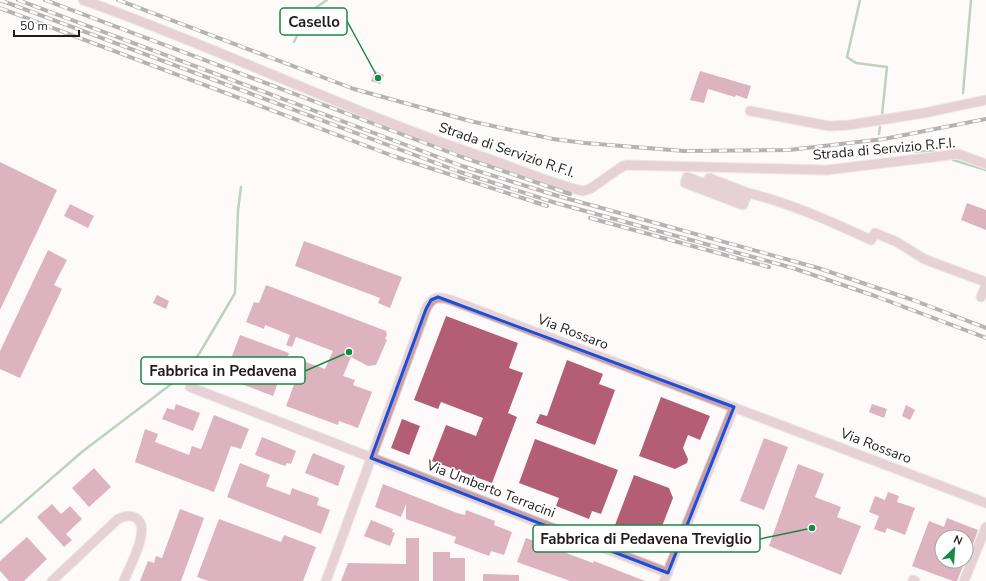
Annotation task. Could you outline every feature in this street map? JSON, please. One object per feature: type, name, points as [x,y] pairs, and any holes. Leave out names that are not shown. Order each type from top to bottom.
[{"type":"street","name":"Strada di Servizio R.F.I.","points":[[83,0],[177,35],[364,114],[462,150],[583,191],[590,189],[623,166],[627,165],[827,170],[955,154],[986,164]]},
{"type":"street","points":[[750,111],[829,126],[849,125],[924,113],[986,100]]},
{"type":"street","points":[[746,196],[743,206],[685,183],[687,177],[706,184],[709,178],[746,196],[761,196],[832,222],[871,240],[875,233],[897,242],[924,259],[984,288]]},
{"type":"street","name":"Via Rossaro","points":[[326,581],[426,309],[431,300],[438,297],[451,300],[986,503]]},
{"type":"street","name":"Via Umberto Terracini","points":[[190,387],[666,577]]},
{"type":"street","points":[[666,577],[734,407]]},
{"type":"street","points":[[52,581],[118,519],[130,516],[137,518],[141,523],[143,532],[124,581]]},
{"type":"street","points":[[964,581],[986,526]]},
{"type":"highlighted area","points":[[438,297],[734,407],[668,573],[371,458],[426,309],[431,300]]},
{"type":"building","points":[[375,71],[384,75],[380,84],[371,81]]},
{"type":"building","points":[[700,71],[751,86],[747,99],[708,89],[704,103],[690,100]]},
{"type":"building","points":[[0,162],[57,190],[0,310]]},
{"type":"building","points":[[967,203],[986,210],[986,230],[961,220]]},
{"type":"building","points":[[70,204],[94,216],[88,228],[64,216]]},
{"type":"building","points":[[304,241],[402,277],[390,308],[378,303],[380,298],[295,266]]},
{"type":"building","points":[[48,250],[67,260],[54,285],[62,289],[20,378],[0,369],[0,351]]},
{"type":"building","points":[[266,285],[386,331],[387,334],[385,339],[387,340],[376,365],[368,366],[351,357],[343,376],[355,380],[353,385],[372,392],[358,428],[339,421],[338,425],[286,406],[303,361],[325,369],[333,351],[296,337],[292,347],[286,345],[290,335],[265,325],[264,329],[246,322],[254,302],[259,303]]},
{"type":"building","points":[[157,295],[169,301],[166,309],[153,303]]},
{"type":"building","points":[[446,316],[518,343],[509,368],[523,373],[508,413],[517,417],[492,483],[432,461],[446,425],[476,436],[483,418],[441,402],[438,409],[414,400]]},
{"type":"building","points":[[240,335],[289,353],[273,396],[224,377]]},
{"type":"building","points":[[567,360],[603,374],[599,384],[615,390],[595,445],[536,423],[540,414],[547,416]]},
{"type":"building","points":[[661,397],[710,416],[700,440],[688,435],[683,448],[688,459],[687,463],[675,469],[639,456]]},
{"type":"building","points":[[176,404],[200,413],[193,431],[162,419],[167,408],[174,410]]},
{"type":"building","points":[[872,404],[887,409],[884,418],[869,412]]},
{"type":"building","points":[[906,405],[915,410],[910,420],[902,416]]},
{"type":"building","points":[[214,415],[249,429],[241,449],[231,446],[214,492],[135,462],[145,429],[158,434],[155,442],[189,455],[192,446],[201,449]]},
{"type":"building","points":[[402,419],[420,426],[409,455],[391,448]]},
{"type":"building","points":[[262,437],[296,451],[291,464],[287,463],[285,466],[255,455]]},
{"type":"building","points":[[764,438],[788,447],[764,510],[740,501]]},
{"type":"building","points":[[535,439],[618,470],[601,514],[592,511],[589,519],[556,506],[559,498],[519,483]]},
{"type":"building","points":[[313,453],[345,466],[338,486],[305,473]]},
{"type":"building","points":[[240,463],[270,475],[266,486],[290,495],[292,488],[319,498],[317,505],[330,510],[321,534],[227,497]]},
{"type":"building","points":[[798,464],[824,474],[815,497],[841,507],[837,517],[861,526],[841,575],[769,546]]},
{"type":"building","points":[[94,468],[111,487],[89,507],[72,488]]},
{"type":"building","points":[[634,475],[669,488],[673,498],[659,534],[649,538],[615,525]]},
{"type":"building","points":[[383,484],[457,513],[465,515],[466,510],[495,521],[494,525],[512,532],[504,555],[491,551],[489,556],[454,543],[456,537],[406,519],[406,504],[401,517],[375,507]]},
{"type":"building","points":[[888,492],[899,496],[897,502],[915,508],[905,535],[887,528],[885,533],[874,529],[879,516],[869,512],[875,496],[885,500]]},
{"type":"building","points":[[52,504],[61,514],[70,506],[82,519],[66,534],[72,540],[64,547],[37,517]]},
{"type":"building","points":[[180,509],[204,518],[181,581],[140,581],[148,561],[154,563],[156,556],[162,558]]},
{"type":"building","points":[[947,518],[978,530],[974,541],[974,529],[934,529],[934,569],[962,569],[957,581],[953,581],[912,566],[929,521],[944,527]]},
{"type":"building","points":[[219,519],[281,542],[284,535],[316,547],[303,581],[208,581],[197,577]]},
{"type":"building","points":[[371,520],[393,529],[392,532],[395,533],[390,546],[364,536]]},
{"type":"building","points":[[27,537],[47,559],[24,581],[9,581],[0,571],[0,561]]},
{"type":"building","points":[[406,538],[419,538],[419,581],[341,581],[348,563],[406,564]]},
{"type":"building","points":[[526,538],[593,563],[594,561],[645,581],[570,581],[517,562]]},
{"type":"building","points":[[433,552],[450,552],[450,558],[465,558],[465,581],[433,581]]},
{"type":"building","points":[[483,574],[519,575],[519,581],[483,581]]},
{"type":"waterway","points":[[294,42],[308,13],[327,0]]},
{"type":"waterway","points":[[860,0],[847,57],[856,63],[887,67],[882,115]]},
{"type":"waterway","points":[[963,93],[971,0]]},
{"type":"waterway","points":[[879,134],[880,127]]},
{"type":"waterway","points":[[878,145],[877,152],[934,151]]},
{"type":"waterway","points":[[953,160],[986,170]]},
{"type":"waterway","points":[[0,523],[83,451],[178,379],[199,354],[235,293],[238,210],[241,187]]},
{"type":"railway","points":[[0,0],[460,172],[556,203],[793,268],[875,296],[986,338]]},
{"type":"railway","points":[[18,0],[462,166],[558,196],[818,268],[913,300],[986,328]]},
{"type":"railway","points":[[45,0],[462,157],[570,194]]},
{"type":"railway","points":[[118,0],[354,89],[470,121],[553,139],[684,151],[789,150],[884,139],[986,119]]},
{"type":"railway","points":[[0,8],[393,156],[547,206]]},
{"type":"railway","points":[[590,218],[769,267]]},
{"type":"place","name":"Casello","points":[[378,78]]},
{"type":"place","name":"Fabbrica in Pedavena","points":[[349,352]]},
{"type":"place","name":"Fabbrica di Pedavena Treviglio","points":[[812,528]]}]
